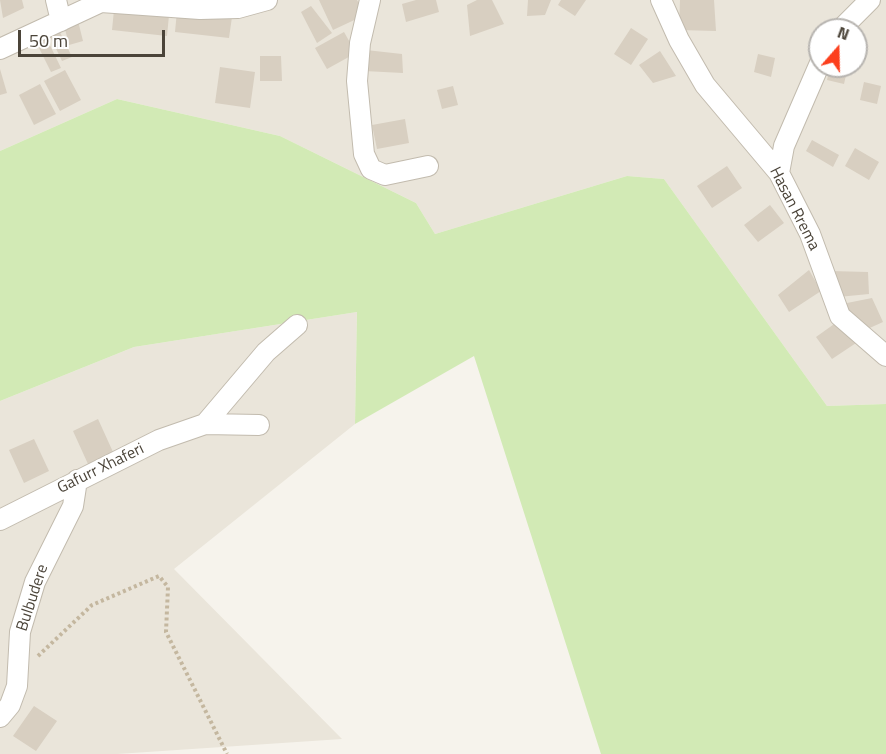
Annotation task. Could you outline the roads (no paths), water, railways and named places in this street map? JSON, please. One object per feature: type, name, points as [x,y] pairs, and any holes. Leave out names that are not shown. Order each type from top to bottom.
[{"type":"street","points":[[56,0],[62,21]]},
{"type":"street","points":[[0,49],[101,2],[200,9],[238,8],[267,0]]},
{"type":"street","points":[[370,0],[360,43],[357,81],[364,154],[371,169],[385,175],[428,166]]},
{"type":"street","name":"Hasan Rrema","points":[[661,0],[679,40],[705,85],[779,173],[810,234],[840,316],[886,356]]},
{"type":"street","points":[[852,18],[870,0]]},
{"type":"street","points":[[779,173],[784,146],[813,78]]},
{"type":"street","points":[[205,424],[266,352],[297,325]]},
{"type":"street","name":"Gafurr Xhaferi","points":[[0,520],[159,440],[205,424],[259,426]]},
{"type":"street","name":"Bulbudere","points":[[0,717],[10,705],[17,687],[20,632],[35,582],[72,506],[77,480]]}]
